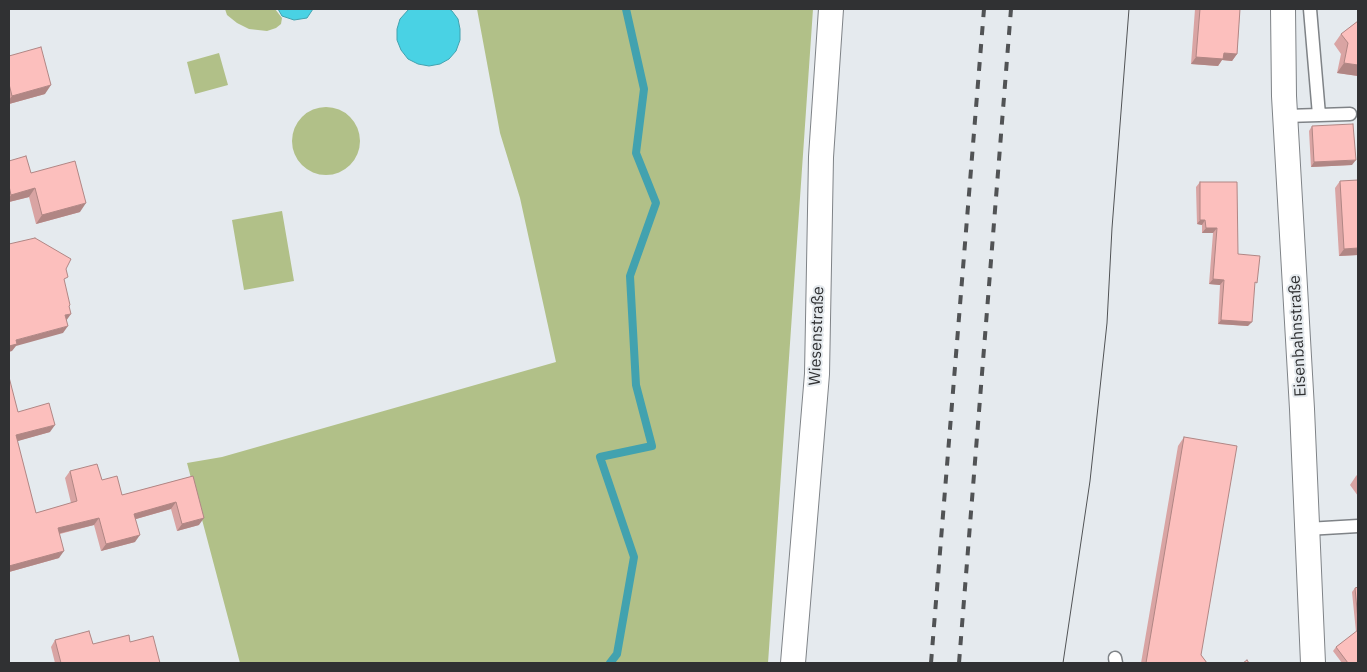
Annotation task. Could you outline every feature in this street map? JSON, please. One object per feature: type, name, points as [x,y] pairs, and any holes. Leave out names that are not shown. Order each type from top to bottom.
[{"type":"street","name":"Wiesenstraße","points":[[793,663],[817,374],[821,157],[831,9]]},
{"type":"street","name":"Eisenbahnstraße","points":[[1283,9],[1282,34],[1314,663]]},
{"type":"lane","points":[[1310,9],[1318,115]]},
{"type":"lane","points":[[1286,116],[1350,114]]},
{"type":"lane","points":[[1308,529],[1358,526]]},
{"type":"green space","points":[[225,9],[275,9],[282,18],[281,24],[267,31],[249,29],[227,15]]},
{"type":"green space","points":[[477,9],[813,9],[768,663],[240,663],[187,463],[222,457],[556,362],[520,198],[500,133]]},
{"type":"green space","points":[[219,53],[228,85],[195,94],[187,62]]},
{"type":"green space","points":[[319,107],[333,107],[345,112],[355,122],[360,134],[360,148],[355,160],[345,170],[333,175],[319,175],[307,170],[297,160],[292,148],[292,134],[297,122],[307,112]]},
{"type":"green space","points":[[282,211],[294,281],[244,290],[232,220]]},
{"type":"water","points":[[278,9],[313,9],[307,18],[294,20],[282,16]]},
{"type":"water","points":[[409,9],[449,9],[452,11],[458,19],[460,40],[456,51],[449,59],[440,64],[429,66],[418,64],[408,59],[401,50],[397,40],[397,29],[400,19]]},
{"type":"building","points":[[1200,9],[1240,9],[1237,54],[1224,53],[1223,59],[1196,57]]},
{"type":"building","points":[[1358,21],[1358,65],[1344,63],[1348,43],[1341,34]]},
{"type":"building","points":[[41,47],[51,85],[12,96],[9,84],[9,56]]},
{"type":"building","points":[[1353,124],[1356,160],[1314,162],[1312,126]]},
{"type":"building","points":[[26,156],[31,173],[75,161],[86,203],[42,215],[35,188],[11,195],[9,161]]},
{"type":"building","points":[[1358,180],[1358,248],[1344,249],[1340,181]]},
{"type":"building","points":[[1200,182],[1237,182],[1238,254],[1260,256],[1257,283],[1255,282],[1252,322],[1221,320],[1224,280],[1213,279],[1217,228],[1206,228],[1205,220],[1200,220]]},
{"type":"building","points":[[35,238],[71,259],[66,269],[68,277],[64,279],[71,314],[65,315],[68,326],[16,340],[17,344],[9,346],[9,244]]},
{"type":"building","points":[[9,377],[18,412],[49,403],[55,425],[16,435],[36,513],[77,501],[70,471],[97,464],[102,480],[117,476],[122,495],[193,476],[204,518],[182,524],[176,502],[134,514],[140,535],[106,544],[99,518],[58,528],[64,551],[9,566]]},
{"type":"building","points":[[1184,437],[1237,446],[1201,655],[1207,663],[1146,663]]},
{"type":"building","points":[[1358,587],[1358,620],[1355,588]]},
{"type":"building","points":[[1358,630],[1358,663],[1348,663],[1336,647]]},
{"type":"building","points":[[89,631],[93,644],[129,635],[130,642],[153,636],[160,663],[61,663],[55,640]]},
{"type":"waterway","points":[[610,663],[617,654],[634,557],[600,457],[652,446],[636,385],[630,276],[656,203],[636,153],[644,89],[626,9]]},
{"type":"tram line","points":[[1063,663],[1090,481],[1107,323],[1112,228],[1129,9]]},
{"type":"railway","points":[[931,663],[984,9]]},
{"type":"railway","points":[[959,663],[1011,9]]}]
